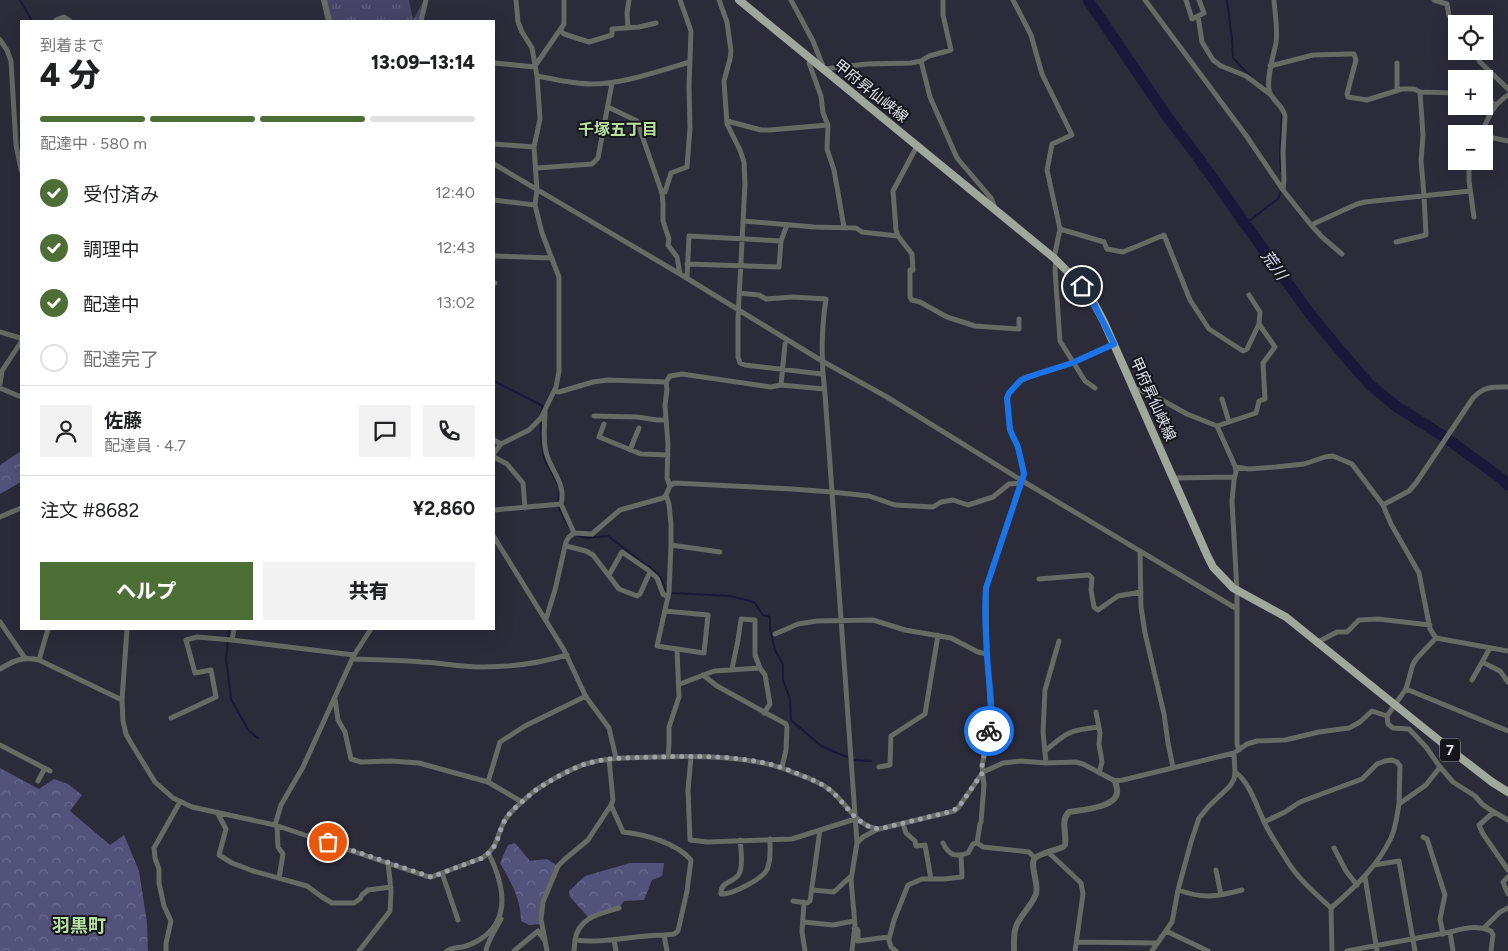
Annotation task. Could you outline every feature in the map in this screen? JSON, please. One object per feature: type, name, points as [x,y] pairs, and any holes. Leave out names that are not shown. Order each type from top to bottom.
[{"type":"main road","name":"甲府昇仙峡線","points":[[739,0],[1055,259],[1082,286],[1094,304],[1114,344],[1213,567],[1237,591],[1286,617],[1394,705],[1492,782],[1508,792]]},
{"type":"street","points":[[324,0],[329,20]]},
{"type":"street","points":[[421,20],[426,0]]},
{"type":"street","points":[[495,452],[501,444],[529,430],[541,418],[554,391],[559,370],[559,277],[542,233],[535,205],[537,190],[534,147],[540,119],[537,76],[532,48],[518,22],[516,0]]},
{"type":"street","points":[[535,67],[564,24],[564,0]]},
{"type":"street","points":[[628,28],[627,13],[629,0]]},
{"type":"street","points":[[662,193],[665,192],[671,173],[687,167],[690,128],[691,31],[680,0]]},
{"type":"street","points":[[718,0],[727,22],[730,51],[730,59],[724,80],[727,121],[744,162],[745,184],[738,309],[738,357],[740,363],[745,365],[822,374]]},
{"type":"street","points":[[791,0],[813,41],[824,69],[867,64],[911,63],[951,50],[942,15],[943,0]]},
{"type":"street","points":[[1013,0],[1031,35],[1042,74],[1072,136],[1052,144],[1047,170],[1060,229],[1055,259],[1058,333],[1060,341],[1072,363],[1085,381],[1095,388]]},
{"type":"street","points":[[1145,0],[1310,225],[1342,254]]},
{"type":"street","points":[[1186,0],[1192,19],[1204,13],[1199,0]]},
{"type":"street","points":[[1271,95],[1269,89],[1270,66],[1276,42],[1274,0]]},
{"type":"street","points":[[1434,0],[1447,4],[1449,15]]},
{"type":"street","points":[[1198,16],[1202,42],[1214,60],[1221,66],[1246,76],[1271,95],[1284,110],[1283,190]]},
{"type":"street","points":[[56,20],[64,17],[68,20]]},
{"type":"street","points":[[560,30],[564,34],[589,42],[612,35],[612,30],[656,23]]},
{"type":"street","points":[[0,40],[7,50],[11,61],[16,145],[20,165]]},
{"type":"street","points":[[1270,66],[1313,55],[1354,54],[1356,60],[1347,94],[1348,97],[1367,100],[1397,90],[1414,89],[1420,92],[1448,93]]},
{"type":"street","points":[[811,59],[809,63],[821,96],[823,113],[828,125],[827,149],[834,170],[844,227]]},
{"type":"street","points":[[1479,60],[1508,89]]},
{"type":"street","points":[[921,61],[930,96],[957,158],[991,198],[997,211]]},
{"type":"street","points":[[537,76],[575,83],[612,83],[690,62]]},
{"type":"street","points":[[495,63],[535,67]]},
{"type":"street","points":[[1397,63],[1397,90]]},
{"type":"street","points":[[536,168],[592,164],[598,158],[612,83]]},
{"type":"street","points":[[1396,242],[1426,235],[1421,161],[1423,135],[1420,92]]},
{"type":"street","points":[[1486,125],[1491,111],[1508,95]]},
{"type":"street","points":[[608,107],[637,120],[662,193],[663,221],[669,239],[668,245],[677,257],[680,274]]},
{"type":"street","points":[[727,121],[761,130],[828,125]]},
{"type":"street","points":[[1493,137],[1508,141]]},
{"type":"street","points":[[495,144],[534,147]]},
{"type":"street","points":[[917,146],[892,191],[896,230],[898,236],[912,254],[913,270],[910,270],[910,297],[912,300],[920,302],[947,317],[975,326],[1019,329],[1019,318]]},
{"type":"street","points":[[495,165],[687,278],[822,361],[887,397],[1021,482],[1237,609]]},
{"type":"street","points":[[1470,170],[1470,191],[1474,217]]},
{"type":"street","points":[[1310,225],[1357,204],[1470,191]]},
{"type":"street","points":[[495,200],[535,205]]},
{"type":"street","points":[[743,221],[814,228],[856,228],[862,232],[898,236]]},
{"type":"street","points":[[688,264],[779,267],[781,241],[787,225]]},
{"type":"street","points":[[1060,229],[1104,242],[1107,249],[1123,252],[1164,235],[1190,300],[1209,330],[1243,351],[1247,349],[1259,324],[1260,312],[1249,296]]},
{"type":"street","points":[[687,278],[689,236],[781,241]]},
{"type":"street","points":[[495,256],[552,258]]},
{"type":"street","points":[[739,293],[759,295],[766,300],[793,297],[826,299],[822,327],[822,374],[842,621],[857,843],[852,875],[854,921],[852,951]]},
{"type":"street","points":[[1133,388],[1151,394],[1187,414],[1217,426],[1256,413],[1259,401],[1265,399],[1263,363],[1275,346],[1259,324]]},
{"type":"street","points":[[0,332],[20,338]]},
{"type":"street","points":[[0,384],[2,371],[20,344]]},
{"type":"street","points":[[781,386],[785,344]]},
{"type":"street","points":[[943,843],[947,852],[953,855],[968,853],[974,844],[977,843],[982,813],[984,785],[982,766],[991,718],[987,654],[986,588],[1024,474],[1018,447],[1010,430],[1007,398],[1021,380],[1072,363],[1114,344]]},
{"type":"street","points":[[670,486],[667,478],[666,382],[670,376],[682,374],[771,387],[824,389]]},
{"type":"street","points":[[554,391],[559,392],[593,382],[608,380],[666,382]]},
{"type":"street","points":[[1384,506],[1409,491],[1416,484],[1473,398],[1480,391],[1492,387],[1508,387]]},
{"type":"street","points":[[0,388],[20,397]]},
{"type":"street","points":[[1222,399],[1230,422]]},
{"type":"street","points":[[545,410],[544,447],[562,488],[561,504],[574,533]]},
{"type":"street","points":[[594,416],[666,420]]},
{"type":"street","points":[[604,424],[598,437],[641,454],[668,455]]},
{"type":"street","points":[[1152,951],[1172,922],[1178,890],[1199,818],[1230,786],[1235,772],[1237,744],[1237,591],[1232,501],[1236,472],[1217,426]]},
{"type":"street","points":[[630,450],[639,428]]},
{"type":"street","points":[[495,441],[501,444]]},
{"type":"street","points":[[1235,467],[1249,469],[1304,464],[1333,456],[1352,464],[1384,506],[1391,524],[1419,573],[1430,625],[1436,638]]},
{"type":"street","points":[[495,458],[507,464],[522,483],[525,508]]},
{"type":"street","points":[[1172,478],[1234,478]]},
{"type":"street","points":[[546,619],[569,537],[574,533],[592,534],[620,510],[663,498],[674,483],[832,492],[869,496],[895,505],[933,507],[941,502],[953,500],[968,505],[993,497],[1009,484],[1021,482]]},
{"type":"street","points":[[665,611],[708,615],[704,653],[657,646],[668,597],[671,545],[669,504],[666,495]]},
{"type":"street","points":[[495,510],[561,504]]},
{"type":"street","points":[[0,517],[20,508]]},
{"type":"street","points":[[495,539],[546,619],[567,655],[586,696],[608,728],[616,758]]},
{"type":"street","points":[[671,545],[720,552]]},
{"type":"street","points":[[566,546],[586,551],[593,555],[618,589],[637,596],[640,594],[650,572]]},
{"type":"street","points":[[1140,551],[1141,607],[1145,633],[1164,714],[1173,767]]},
{"type":"street","points":[[609,575],[622,552],[657,578],[663,594],[668,597]]},
{"type":"street","points":[[1039,579],[1089,575],[1092,578],[1091,590],[1094,607],[1098,610],[1118,596],[1141,592]]},
{"type":"street","points":[[732,669],[741,619],[756,620],[755,655],[765,675],[770,704],[764,713]]},
{"type":"street","points":[[1316,643],[1337,632],[1347,632],[1359,620],[1378,619],[1430,625]]},
{"type":"street","points":[[775,634],[798,624],[817,621],[873,620],[906,630],[950,638],[978,652],[987,654]]},
{"type":"street","points":[[0,622],[25,658]]},
{"type":"street","points":[[39,660],[48,630]]},
{"type":"street","points":[[126,630],[122,700],[123,721],[131,743],[155,782],[173,798],[192,807],[276,825],[426,876],[431,877],[488,854],[495,848],[506,818],[534,792],[576,767],[616,758],[691,757],[739,760],[782,767],[822,784],[836,796],[859,822],[870,828],[879,829]]},
{"type":"street","points":[[232,640],[234,630]]},
{"type":"street","points":[[279,878],[282,854],[278,847],[276,825],[281,805],[304,766],[354,657],[370,630]]},
{"type":"street","points":[[879,767],[890,765],[891,736],[925,714],[938,635]]},
{"type":"street","points":[[171,718],[216,697],[210,670],[196,673],[186,640],[197,637],[354,657],[483,667],[526,664],[567,655]]},
{"type":"street","points":[[1436,638],[1508,652]]},
{"type":"street","points":[[1436,638],[1413,664],[1406,689],[1387,716],[1388,724],[1393,728],[1409,729],[1426,747],[1453,782],[1475,796],[1482,804],[1508,820]]},
{"type":"street","points":[[1046,763],[1043,732],[1045,690],[1059,640]]},
{"type":"street","points":[[1472,680],[1490,648]]},
{"type":"street","points":[[668,757],[669,727],[679,697],[678,649]]},
{"type":"street","points":[[0,669],[25,658],[39,660],[122,700]]},
{"type":"street","points":[[1482,662],[1500,670],[1508,682]]},
{"type":"street","points":[[680,684],[714,671],[760,668]]},
{"type":"street","points":[[703,675],[717,686],[786,724],[786,750],[782,767]]},
{"type":"street","points":[[1406,689],[1508,731]]},
{"type":"street","points":[[488,782],[500,742],[525,726],[586,696]]},
{"type":"street","points":[[335,699],[338,720],[345,732],[351,759],[361,762],[391,760],[419,763],[488,782],[522,802]]},
{"type":"street","points":[[857,843],[863,837],[879,829],[949,812],[958,808],[983,772],[1003,763],[1021,761],[1046,763],[1076,762],[1115,781],[1236,751],[1247,744],[1257,741],[1285,740],[1319,732],[1349,728],[1360,722],[1372,711],[1387,716]]},
{"type":"street","points":[[1096,712],[1102,762],[1099,773]]},
{"type":"street","points":[[1045,752],[1062,736],[1075,730],[1099,727]]},
{"type":"street","points":[[0,745],[47,769],[38,781]]},
{"type":"street","points":[[691,757],[688,790],[690,840],[707,842],[792,839],[854,817]]},
{"type":"street","points":[[546,951],[541,919],[543,902],[558,866],[588,840],[611,805],[613,800],[609,759]]},
{"type":"street","points":[[1264,822],[1300,802],[1362,779],[1377,764],[1392,760],[1397,762],[1400,766],[1399,804],[1391,838],[1365,877],[1331,908]]},
{"type":"street","points":[[1399,804],[1426,785],[1440,767]]},
{"type":"street","points":[[1235,772],[1240,775],[1248,787],[1264,822],[1287,861],[1300,878],[1331,908],[1332,951]]},
{"type":"street","points":[[1035,858],[1063,847],[1065,844],[1065,815],[1069,812],[1092,808],[1110,802],[1116,797],[1118,792],[1115,781]]},
{"type":"street","points":[[166,951],[171,921],[164,906],[154,848],[180,802]]},
{"type":"street","points":[[575,940],[588,942],[614,940],[644,935],[674,934],[678,931],[687,891],[691,860],[686,854],[670,843],[637,833],[623,832],[611,805]]},
{"type":"street","points":[[217,812],[226,829],[219,855],[232,863],[253,872],[307,886],[332,903],[354,903],[360,900],[362,894],[368,890],[391,887]]},
{"type":"street","points":[[1494,812],[1479,825],[1483,834],[1508,870]]},
{"type":"street","points":[[903,824],[906,833],[915,841],[916,846],[925,845],[931,879]]},
{"type":"street","points":[[793,901],[807,903],[810,901],[820,830]]},
{"type":"street","points":[[1423,837],[1427,839],[1445,895],[1440,919],[1444,934]]},
{"type":"street","points":[[740,840],[741,868],[739,875],[724,884],[721,894],[724,895],[749,884],[766,872],[768,868],[770,839]]},
{"type":"street","points":[[977,843],[983,847],[1030,852],[1035,858],[1036,894],[1018,923],[1014,935],[1014,951]]},
{"type":"street","points":[[1334,848],[1357,885]]},
{"type":"street","points":[[1048,852],[1082,886],[1083,894],[1075,951]]},
{"type":"street","points":[[486,951],[486,946],[502,918],[500,881],[488,854]]},
{"type":"street","points":[[896,951],[891,947],[889,939],[894,920],[908,885],[922,879],[962,877],[961,855]]},
{"type":"street","points":[[1374,865],[1399,860],[1415,951]]},
{"type":"street","points":[[359,951],[390,911],[391,887],[388,862]]},
{"type":"street","points":[[1216,870],[1221,895]]},
{"type":"street","points":[[442,873],[458,920]]},
{"type":"street","points":[[812,890],[834,892],[852,875]]},
{"type":"street","points":[[1365,877],[1377,948]]},
{"type":"street","points":[[1508,877],[1503,882],[1508,894]]},
{"type":"street","points":[[1178,890],[1199,896],[1221,895],[1242,890]]},
{"type":"street","points":[[804,902],[802,938],[806,947],[805,951]]},
{"type":"street","points":[[574,951],[576,932],[581,924],[589,918],[619,908]]},
{"type":"street","points":[[1484,928],[1500,912],[1508,908]]},
{"type":"street","points":[[447,951],[464,947],[480,940],[491,931],[502,912]]},
{"type":"street","points":[[803,922],[833,925],[854,921]]},
{"type":"street","points":[[1347,951],[1377,948],[1468,927],[1484,928],[1491,931],[1493,935],[1491,951]]},
{"type":"street","points":[[854,928],[858,930],[858,941],[885,936],[889,939]]},
{"type":"street","points":[[514,951],[538,930],[546,943]]},
{"type":"street","points":[[1166,931],[1208,951]]},
{"type":"street","points":[[1450,932],[1453,951]]},
{"type":"street","points":[[664,935],[667,951]]},
{"type":"street","points":[[614,940],[616,951]]},
{"type":"street","points":[[1076,942],[1157,943]]},
{"type":"green space","points":[[324,0],[409,0],[413,20],[329,20]]},
{"type":"green space","points":[[424,0],[421,20],[413,20]]},
{"type":"green space","points":[[20,452],[20,483],[0,494],[0,465]]},
{"type":"green space","points":[[0,768],[39,789],[54,779],[68,784],[82,795],[70,811],[110,845],[124,835],[139,871],[147,922],[148,951],[0,951]]},
{"type":"green space","points":[[515,843],[530,861],[547,859],[558,866],[543,902],[542,924],[529,925],[521,921],[517,898],[500,863],[508,845]]},
{"type":"green space","points":[[630,863],[664,863],[662,876],[652,880],[644,900],[624,901],[619,908],[589,918],[570,897],[569,891],[585,876]]},
{"type":"waterway","points":[[20,0],[31,20]]},
{"type":"waterway","name":"荒川","points":[[1088,0],[1166,115],[1283,277],[1314,319],[1350,362],[1370,385],[1396,406],[1446,438],[1508,485]]},
{"type":"waterway","points":[[1227,0],[1233,58],[1252,78]]},
{"type":"waterway","points":[[1281,171],[1282,113]]},
{"type":"waterway","points":[[1245,224],[1278,199],[1281,191]]},
{"type":"waterway","points":[[495,382],[543,406],[541,414]]},
{"type":"waterway","points":[[541,421],[541,440],[544,458],[558,485]]},
{"type":"waterway","points":[[559,492],[558,506],[569,527]]},
{"type":"waterway","points":[[575,535],[587,538],[608,536],[658,574],[666,591],[672,593],[731,596],[754,602],[763,615],[770,617],[770,629],[775,650],[783,665],[783,680],[790,699],[791,720],[821,746],[849,758]]},
{"type":"waterway","points":[[229,630],[226,659],[231,699],[247,728],[258,738]]},
{"type":"waterway","points":[[853,760],[871,761]]},
{"type":"way so far","points":[[328,842],[431,877],[488,854],[495,848],[500,830],[506,818],[534,792],[576,767],[616,758],[691,757],[739,760],[782,767],[822,784],[842,801],[859,822],[870,828],[879,829],[954,811],[958,808],[983,772],[982,766],[989,731]]},
{"type":"district","name":"千塚五丁目","points":[[618,129]]},
{"type":"district","name":"羽黒町","points":[[79,926]]},
{"type":"route","points":[[989,731],[991,704],[987,654],[986,588],[1024,474],[1018,447],[1010,430],[1007,398],[1021,380],[1072,363],[1114,344],[1104,322],[1082,286]]}]
